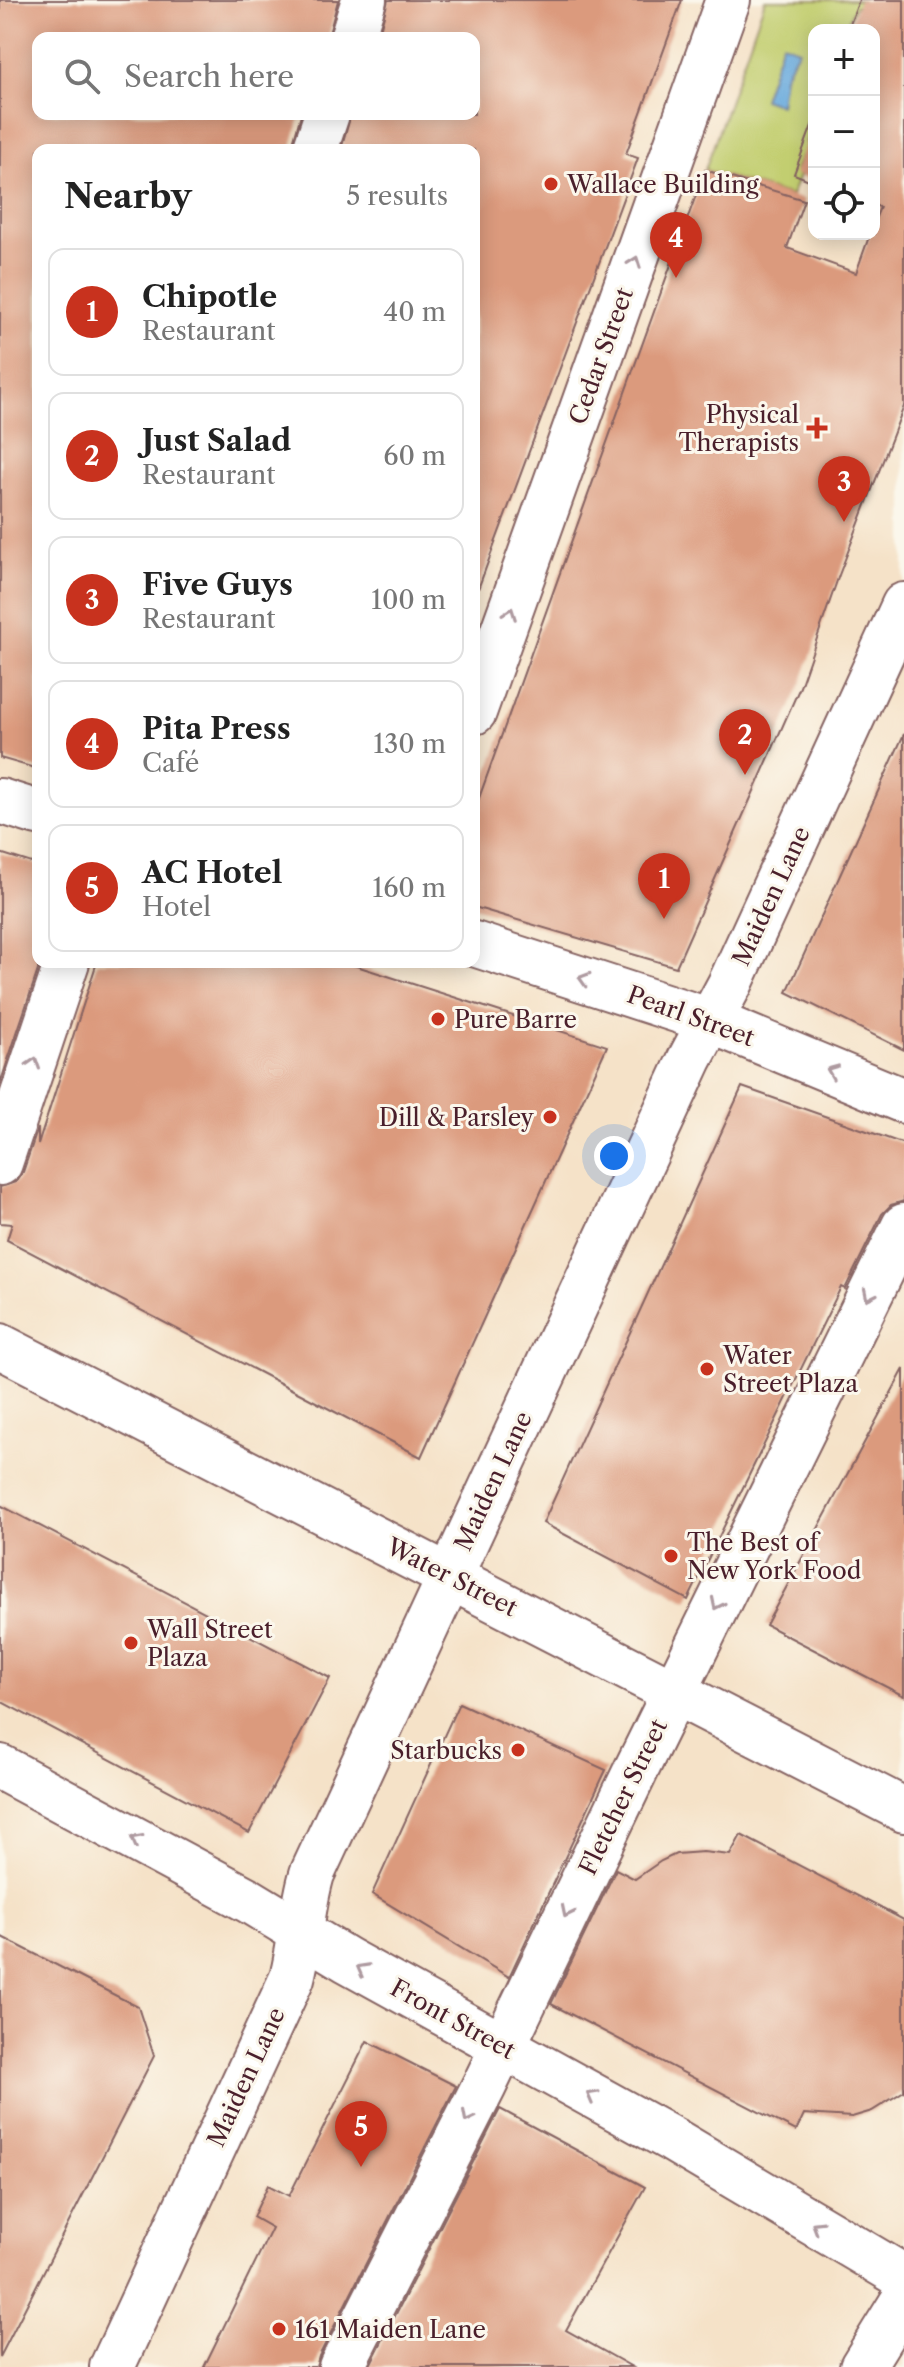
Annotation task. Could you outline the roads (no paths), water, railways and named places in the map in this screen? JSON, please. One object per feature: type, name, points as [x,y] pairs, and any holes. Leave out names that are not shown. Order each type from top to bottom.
[{"type":"street","points":[[354,32],[364,0]]},
{"type":"street","name":"Cedar Street","points":[[480,695],[728,0]]},
{"type":"street","points":[[317,144],[325,120]]},
{"type":"street","name":"Maiden Lane","points":[[112,2367],[292,1978],[302,1932],[304,1900],[312,1874],[904,605]]},
{"type":"street","points":[[0,801],[32,811]]},
{"type":"street","name":"Pearl Street","points":[[480,946],[711,1021],[904,1101]]},
{"type":"street","points":[[0,1163],[65,968]]},
{"type":"street","name":"Fletcher Street","points":[[341,2367],[503,2047],[674,1691],[904,1226]]},
{"type":"street","name":"Water Street","points":[[0,1346],[904,1810]]},
{"type":"street","name":"Front Street","points":[[0,1767],[248,1900],[503,2047],[673,2140],[904,2277]]},
{"type":"street","points":[[862,2367],[904,2299]]},
{"type":"water","points":[[782,43],[799,49],[784,76],[780,105],[763,99]]},
{"type":"place","name":"Wallace Building","points":[[551,184]]},
{"type":"place","name":"Pita Press","points":[[676,278]]},
{"type":"place","name":"Physical Therapists","points":[[817,428]]},
{"type":"place","name":"Five Guys","points":[[844,522]]},
{"type":"place","name":"Just Salad","points":[[745,775]]},
{"type":"place","name":"Chipotle","points":[[664,919]]},
{"type":"place","name":"Pure Barre","points":[[438,1019]]},
{"type":"place","name":"Dill & Parsley","points":[[550,1117]]},
{"type":"place","name":"Water Street Plaza","points":[[707,1369]]},
{"type":"place","name":"The Best of New York Food","points":[[671,1556]]},
{"type":"place","name":"Wall Street Plaza","points":[[131,1643]]},
{"type":"place","name":"Starbucks","points":[[518,1750]]},
{"type":"place","name":"AC Hotel","points":[[361,2167]]},
{"type":"place","name":"161 Maiden Lane","points":[[279,2329]]}]
